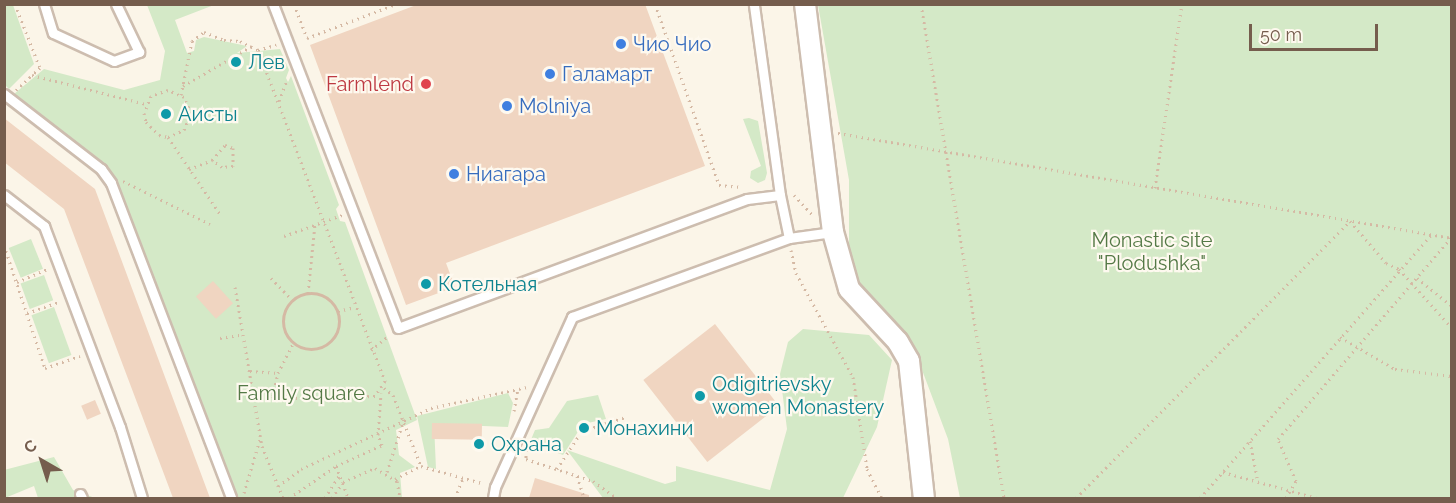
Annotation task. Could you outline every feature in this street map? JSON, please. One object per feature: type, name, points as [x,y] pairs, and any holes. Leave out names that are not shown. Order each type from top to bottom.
[{"type":"street","points":[[806,4],[823,130],[833,232],[849,289],[898,342],[909,361],[924,498]]},
{"type":"lane","points":[[44,4],[53,33],[114,61],[139,52],[116,4]]},
{"type":"lane","points":[[273,4],[398,328],[747,200],[780,193]]},
{"type":"lane","points":[[754,4],[780,193],[789,238]]},
{"type":"lane","points":[[6,95],[101,169],[111,183],[231,498]]},
{"type":"lane","points":[[4,195],[44,226],[91,352],[141,498]]},
{"type":"lane","points":[[493,498],[495,487],[572,317],[789,238],[833,232]]},
{"type":"path","points":[[6,95],[40,68],[15,4]]},
{"type":"path","points":[[294,4],[307,38],[396,4]]},
{"type":"path","points":[[655,4],[719,185],[780,193]]},
{"type":"path","points":[[921,4],[1004,498]]},
{"type":"path","points":[[1155,189],[1182,4]]},
{"type":"path","points":[[181,94],[192,41],[204,32],[253,45]]},
{"type":"path","points":[[183,86],[253,45]]},
{"type":"path","points":[[253,45],[278,103],[371,350],[385,381],[384,388],[375,396],[273,396],[254,399]]},
{"type":"path","points":[[278,103],[295,61]]},
{"type":"path","points":[[32,75],[146,104]]},
{"type":"path","points":[[168,137],[184,130],[189,122],[189,104],[181,94],[159,92],[146,104],[146,122],[151,130],[168,137],[220,214]]},
{"type":"path","points":[[823,130],[945,153],[1451,238]]},
{"type":"path","points":[[189,170],[199,163],[212,160],[225,145],[233,148],[233,166],[222,167],[212,160]]},
{"type":"path","points":[[111,183],[119,179],[210,224]]},
{"type":"path","points":[[284,236],[353,211]]},
{"type":"path","points":[[1350,221],[1386,263],[1398,269],[1452,328]]},
{"type":"path","points":[[1076,498],[1350,221]]},
{"type":"path","points":[[309,293],[315,224]]},
{"type":"path","points":[[1200,498],[1398,269],[1431,235]]},
{"type":"path","points":[[789,238],[796,273],[853,376],[867,469],[882,498]]},
{"type":"path","points":[[1286,498],[1296,482],[1278,439],[1451,238]]},
{"type":"path","points":[[4,245],[45,368],[91,352]]},
{"type":"path","points":[[17,282],[58,265]]},
{"type":"path","points":[[272,278],[292,300]]},
{"type":"path","points":[[1417,278],[1452,306]]},
{"type":"path","points":[[235,287],[261,437],[283,498]]},
{"type":"path","points":[[309,293],[326,297],[338,311],[340,322],[332,341],[313,350],[293,344],[287,336],[283,317],[292,300],[309,293]]},
{"type":"path","points":[[27,314],[71,298]]},
{"type":"path","points":[[338,311],[355,307]]},
{"type":"path","points":[[371,350],[398,328]]},
{"type":"path","points":[[220,338],[244,334]]},
{"type":"path","points":[[1340,337],[1395,369],[1452,376]]},
{"type":"path","points":[[273,396],[278,373],[293,344]]},
{"type":"path","points":[[250,371],[278,373]]},
{"type":"path","points":[[278,486],[301,469],[378,435],[404,419],[431,408],[544,383]]},
{"type":"path","points":[[384,388],[393,396],[404,419],[421,466]]},
{"type":"path","points":[[513,416],[518,389]]},
{"type":"path","points":[[289,498],[336,466],[382,445],[378,435],[381,392]]},
{"type":"path","points":[[557,469],[582,431],[627,417]]},
{"type":"path","points":[[526,418],[526,459],[593,481],[616,498]]},
{"type":"path","points":[[387,472],[404,419]]},
{"type":"path","points":[[242,498],[261,437]]},
{"type":"path","points":[[1250,441],[1258,482]]},
{"type":"path","points":[[336,466],[348,498]]},
{"type":"path","points":[[395,479],[421,466],[495,487]]},
{"type":"path","points":[[332,498],[343,482],[375,468],[387,472],[395,479],[400,498]]},
{"type":"path","points":[[1223,472],[1317,498]]},
{"type":"path","points":[[325,498],[340,474]]},
{"type":"path","points":[[577,476],[584,498]]},
{"type":"path","points":[[454,498],[463,477]]},
{"type":"green space","points":[[5,4],[13,5],[34,64],[9,89],[5,85]]},
{"type":"green space","name":"Family square","points":[[147,5],[214,5],[175,20],[187,53],[194,51],[196,40],[204,37],[247,46],[237,53],[280,49],[289,70],[286,78],[288,82],[291,76],[339,205],[336,209],[340,221],[345,222],[417,420],[396,430],[399,455],[415,467],[400,473],[402,498],[235,498],[117,181],[95,158],[14,94],[44,69],[124,90],[160,80],[165,51]]},
{"type":"green space","name":"Monastic site \"Plodushka\"","points":[[818,5],[1451,5],[1451,498],[960,498],[948,439],[913,346],[849,270],[849,180]]},
{"type":"green space","points":[[743,119],[758,121],[767,173],[765,180],[758,183],[750,178],[751,171],[761,166]]},
{"type":"green space","points":[[31,239],[43,269],[21,278],[9,248]]},
{"type":"green space","points":[[44,275],[53,300],[30,309],[21,284]]},
{"type":"green space","points":[[54,307],[71,355],[49,363],[31,315]]},
{"type":"green space","points":[[803,329],[869,335],[892,360],[877,427],[843,498],[603,498],[567,450],[665,484],[676,481],[676,466],[770,490],[787,429],[780,374],[788,342]]},
{"type":"green space","points":[[508,393],[513,403],[508,427],[434,424],[436,469],[428,467],[417,416]]},
{"type":"green space","points":[[598,395],[606,419],[583,424],[563,455],[530,442],[535,430],[549,428],[567,401]]},
{"type":"green space","points":[[54,457],[73,490],[95,498],[38,498],[34,486],[5,498],[4,470]]},
{"type":"building","name":"Molniya","points":[[419,4],[645,4],[705,166],[446,263],[455,287],[406,305],[310,45]]},
{"type":"building","points":[[4,118],[95,189],[210,498],[173,498],[64,209],[4,162]]},
{"type":"building","points":[[213,281],[233,303],[216,319],[196,296]]},
{"type":"building","points":[[715,324],[779,406],[707,462],[643,380]]},
{"type":"building","points":[[95,400],[101,414],[87,420],[81,406]]},
{"type":"building","points":[[432,423],[482,424],[482,440],[432,439]]},
{"type":"building","points":[[535,478],[589,495],[589,498],[529,498]]},
{"type":"place","name":"Чио Чио","points":[[621,44]]},
{"type":"place","name":"Лев","points":[[236,62]]},
{"type":"place","name":"Галамарт","points":[[550,74]]},
{"type":"place","name":"Farmlend","points":[[426,84]]},
{"type":"place","name":"Molniya","points":[[507,106]]},
{"type":"place","name":"Аисты","points":[[166,114]]},
{"type":"place","name":"Ниагара","points":[[454,174]]},
{"type":"place","name":"Котельная","points":[[426,284]]},
{"type":"place","name":"Odigitrievsky women Monastery","points":[[700,396]]},
{"type":"place","name":"Монахини","points":[[584,428]]},
{"type":"place","name":"Охрана","points":[[479,444]]}]
